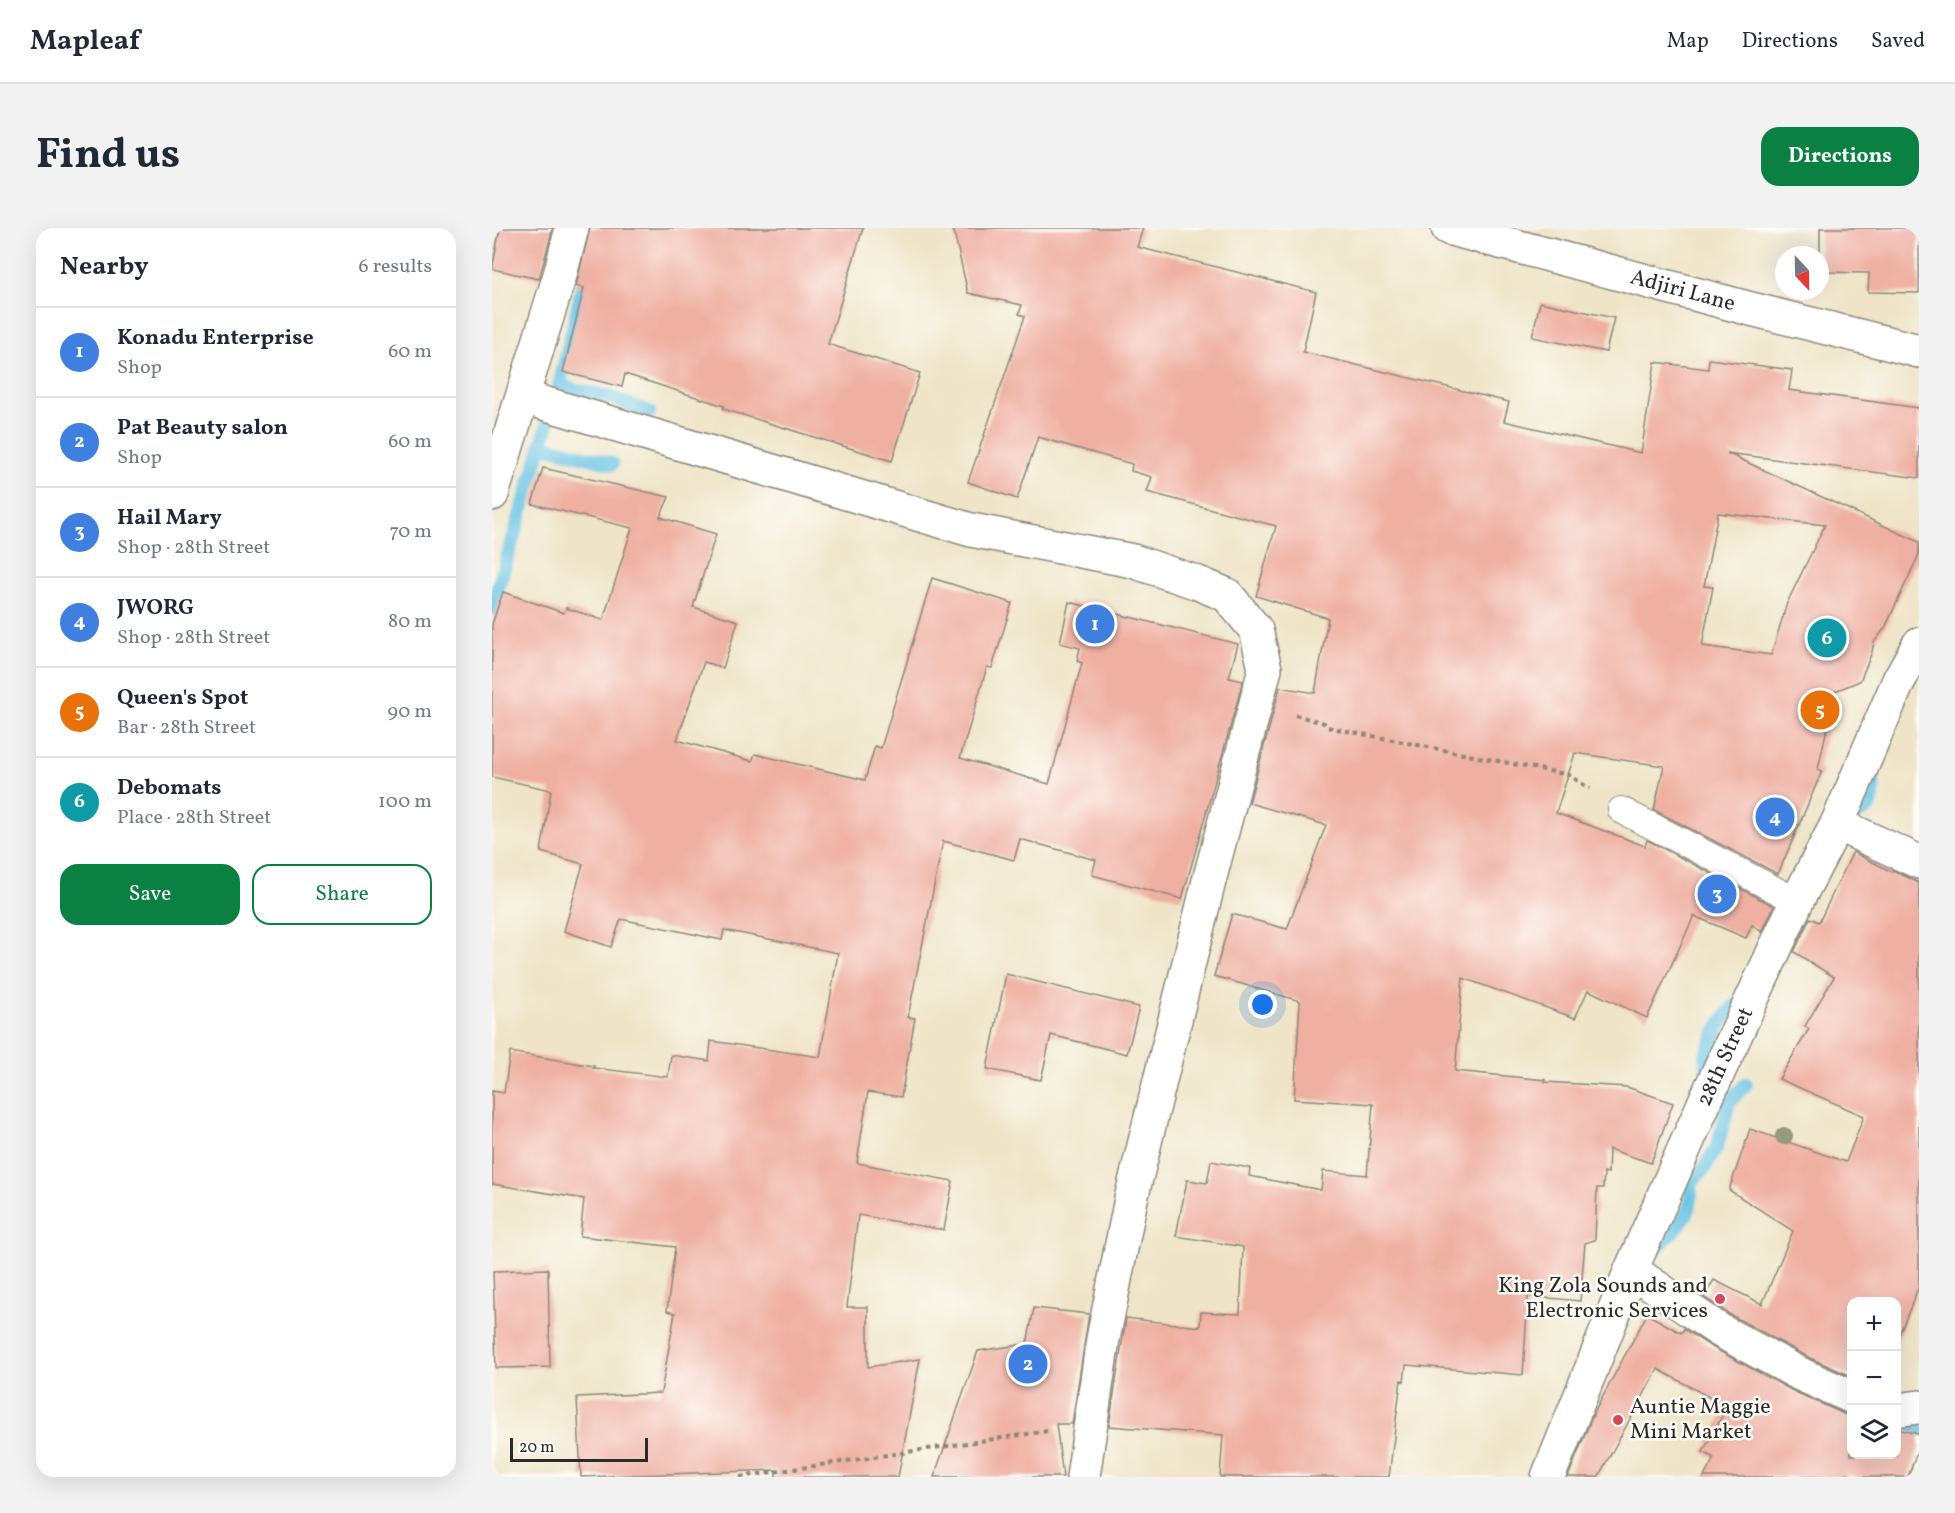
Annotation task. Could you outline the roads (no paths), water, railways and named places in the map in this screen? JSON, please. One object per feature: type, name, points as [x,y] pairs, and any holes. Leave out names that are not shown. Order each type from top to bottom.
[{"type":"street","points":[[492,494],[560,275],[572,228]]},
{"type":"street","name":"Adjiri Lane","points":[[1448,228],[1758,311],[1919,351]]},
{"type":"street","points":[[523,397],[971,530],[1133,561],[1227,595],[1256,630],[1265,669],[1206,892],[1131,1199],[1103,1339],[1083,1477]]},
{"type":"street","name":"28th Street","points":[[1548,1477],[1632,1270],[1706,1099],[1797,901],[1837,824],[1899,680],[1919,644]]},
{"type":"street","points":[[1837,824],[1919,862]]},
{"type":"street","points":[[1632,1270],[1719,1330],[1803,1375],[1847,1395]]},
{"type":"street","points":[[1901,1409],[1919,1407]]},
{"type":"lane","points":[[1621,810],[1797,901]]},
{"type":"waterway","points":[[492,608],[558,391],[586,272]]},
{"type":"waterway","points":[[560,384],[576,391],[606,396],[649,412]]},
{"type":"waterway","points":[[541,445],[612,464]]},
{"type":"waterway","points":[[1846,822],[1870,805],[1873,796],[1873,769]]},
{"type":"waterway","points":[[1708,1075],[1706,1055],[1720,1025],[1736,1004]]},
{"type":"waterway","points":[[1689,1185],[1703,1170],[1717,1147],[1729,1102],[1746,1084]]},
{"type":"waterway","points":[[1650,1255],[1682,1222],[1690,1206],[1691,1193],[1684,1164]]},
{"type":"place","name":"Konadu Enterprise","points":[[1095,624]]},
{"type":"place","name":"Debomats","points":[[1827,638]]},
{"type":"place","name":"Queen's Spot","points":[[1820,710]]},
{"type":"place","name":"JWORG","points":[[1775,817]]},
{"type":"place","name":"Hail Mary","points":[[1717,894]]},
{"type":"place","name":"King Zola Sounds and Electronic Services","points":[[1720,1299]]},
{"type":"place","name":"Pat Beauty salon","points":[[1028,1364]]},
{"type":"place","name":"Auntie Maggie Mini Market","points":[[1618,1420]]}]
